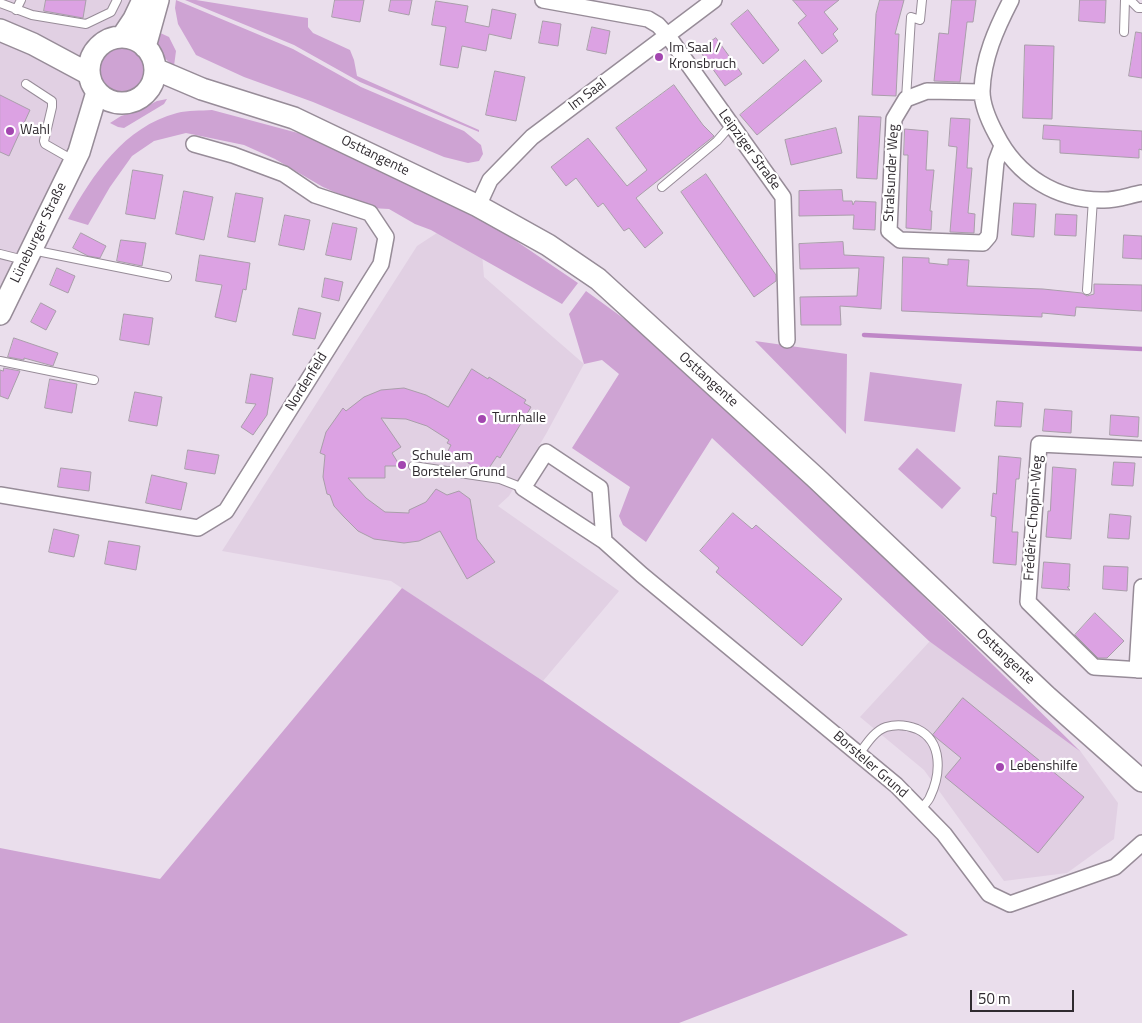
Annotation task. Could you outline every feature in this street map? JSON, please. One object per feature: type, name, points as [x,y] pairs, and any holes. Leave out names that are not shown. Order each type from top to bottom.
[{"type":"main road","points":[[122,37],[134,19],[143,0]]},
{"type":"main road","points":[[145,47],[158,0]]},
{"type":"main road","points":[[0,30],[33,44],[93,83],[102,97],[117,103],[134,101],[149,90],[155,77],[152,57],[145,47],[135,40],[122,37],[109,39],[98,46],[94,52],[33,44]]},
{"type":"main road","name":"Lüneburger Straße","points":[[77,156],[93,83],[90,58],[94,52]]},
{"type":"main road","name":"Osttangente","points":[[155,69],[202,89],[294,118],[478,206],[548,246],[598,279],[816,478],[1046,696],[1142,781]]},
{"type":"main road","name":"Osttangente","points":[[149,90],[202,89]]},
{"type":"main road","name":"Lüneburger Straße","points":[[0,314],[77,156],[117,103]]},
{"type":"street","name":"Leipziger Straße","points":[[543,0],[648,19],[658,25],[668,36],[783,197],[787,340]]},
{"type":"street","name":"Im Saal","points":[[478,206],[490,180],[532,137],[714,0]]},
{"type":"street","points":[[1011,0],[996,29],[986,58],[982,92],[988,120],[1002,146],[1036,182],[1060,192],[1105,200],[1142,193]]},
{"type":"street","points":[[906,99],[927,91],[982,92]]},
{"type":"street","name":"Stralsunder Weg","points":[[906,99],[894,119],[889,221],[889,231],[900,240],[983,243],[989,236],[996,162],[1002,146]]},
{"type":"street","name":"Nordenfeld","points":[[0,494],[198,528],[226,511],[381,264],[386,237],[370,213],[315,195],[284,174],[233,155],[194,144]]},
{"type":"street","name":"Frédéric-Chopin-Weg","points":[[1140,670],[1094,668],[1028,602],[1039,444],[1142,449]]},
{"type":"street","points":[[523,488],[546,452],[554,457],[600,488],[604,541]]},
{"type":"street","name":"Borsteler Grund","points":[[523,488],[604,541],[896,785],[944,834],[990,894],[1010,904],[1115,867],[1142,843]]},
{"type":"street","points":[[1140,670],[1142,587]]},
{"type":"lane","points":[[16,10],[21,0]]},
{"type":"lane","points":[[0,3],[32,15],[86,24],[110,12],[117,0]]},
{"type":"lane","name":"Stralsunder Weg","points":[[906,99],[911,17],[920,20],[922,0]]},
{"type":"lane","points":[[1124,32],[1126,0]]},
{"type":"lane","points":[[1130,0],[1140,8]]},
{"type":"lane","points":[[26,84],[52,101],[44,140],[45,144],[77,156]]},
{"type":"lane","points":[[662,186],[717,141],[731,125]]},
{"type":"lane","points":[[1087,290],[1093,199]]},
{"type":"lane","points":[[0,254],[29,255],[167,277]]},
{"type":"lane","points":[[0,361],[94,380]]},
{"type":"lane","points":[[413,466],[500,479],[523,488]]},
{"type":"lane","points":[[859,754],[872,737],[885,728],[897,725],[910,726],[925,733],[934,745],[939,761],[930,797],[920,810]]},
{"type":"shaded area","points":[[0,0],[158,0],[141,42],[129,37],[116,37],[103,42],[93,51],[88,66],[96,92],[0,314]]},
{"type":"shaded area","points":[[176,0],[293,49],[361,87],[464,131],[481,145],[483,154],[479,161],[468,163],[444,157],[313,102],[244,77],[196,55],[178,24],[175,8]]},
{"type":"shaded area","points":[[185,0],[196,0],[308,18],[308,27],[313,33],[350,50],[357,76],[479,130],[479,132],[360,82],[294,45]]},
{"type":"shaded area","points":[[156,31],[169,37],[176,51],[174,66],[160,51]]},
{"type":"shaded area","points":[[121,46],[131,48],[139,53],[144,61],[146,71],[144,81],[139,89],[131,94],[121,96],[111,94],[103,89],[98,81],[96,71],[98,61],[103,53],[111,48]]},
{"type":"shaded area","points":[[167,99],[164,104],[124,128],[110,123],[121,116],[137,111],[157,101]]},
{"type":"shaded area","points":[[212,110],[298,133],[393,174],[494,226],[578,283],[562,304],[431,230],[415,224],[389,209],[371,208],[323,187],[275,159],[244,145],[186,133],[154,141],[132,156],[110,187],[88,225],[68,219],[88,185],[112,154],[141,129],[177,113]]},
{"type":"shaded area","name":"Schule am Borsteler Grund","points":[[478,206],[484,277],[584,364],[546,434],[509,496],[498,506],[619,591],[543,681],[391,581],[222,551],[417,246]]},
{"type":"shaded area","points":[[586,291],[645,334],[732,407],[1081,752],[929,641],[712,438],[646,542],[623,525],[619,516],[630,487],[572,448],[619,374],[602,360],[584,364],[569,314]]},
{"type":"shaded area","points":[[755,341],[847,354],[846,434]]},
{"type":"shaded area","points":[[870,372],[962,384],[955,432],[864,421]]},
{"type":"shaded area","points":[[917,448],[961,488],[942,509],[898,469]]},
{"type":"shaded area","points":[[402,588],[543,681],[908,935],[679,1023],[0,1023],[0,848],[160,879]]},
{"type":"shaded area","points":[[930,641],[1081,752],[1118,803],[1114,839],[1067,873],[1004,881],[924,770],[860,717]]},
{"type":"building","points":[[46,0],[86,0],[83,18],[44,11]]},
{"type":"building","points":[[335,0],[364,0],[360,22],[332,17]]},
{"type":"building","points":[[391,0],[412,0],[409,15],[389,11]]},
{"type":"building","points":[[793,0],[839,0],[824,12],[838,29],[833,34],[838,41],[822,54],[798,23],[806,16]]},
{"type":"building","points":[[880,0],[904,0],[895,34],[899,34],[896,96],[872,95],[876,14]]},
{"type":"building","points":[[952,0],[976,0],[973,22],[967,22],[960,82],[934,81],[939,33],[948,34]]},
{"type":"building","points":[[1080,0],[1106,0],[1105,23],[1079,21]]},
{"type":"building","points":[[436,1],[468,6],[465,22],[489,27],[492,9],[516,14],[511,39],[489,34],[486,51],[462,46],[458,68],[440,65],[446,27],[432,25]]},
{"type":"building","points":[[748,10],[779,50],[763,64],[731,24]]},
{"type":"building","points":[[543,21],[561,24],[558,46],[539,43]]},
{"type":"building","points":[[592,27],[610,31],[606,54],[587,50]]},
{"type":"building","points":[[1136,32],[1142,33],[1142,78],[1129,76]]},
{"type":"building","points":[[716,38],[742,74],[725,86],[699,50]]},
{"type":"building","points":[[1025,45],[1054,46],[1052,119],[1023,118]]},
{"type":"building","points":[[805,60],[822,81],[757,135],[740,115]]},
{"type":"building","points":[[495,71],[525,77],[516,121],[486,115]]},
{"type":"building","points":[[674,85],[703,125],[714,136],[636,198],[663,233],[645,248],[629,228],[624,231],[603,203],[598,207],[576,178],[566,186],[551,167],[588,138],[627,186],[647,170],[616,128]]},
{"type":"building","name":"Wahl","points":[[0,95],[30,110],[9,156],[0,152]]},
{"type":"building","points":[[859,116],[881,117],[877,179],[857,178]]},
{"type":"building","points":[[951,118],[970,119],[967,168],[972,168],[968,213],[975,214],[974,233],[950,232],[957,147],[949,146]]},
{"type":"building","points":[[1044,125],[1142,131],[1142,150],[1139,149],[1139,158],[1060,153],[1060,140],[1043,139]]},
{"type":"building","points":[[836,128],[842,153],[791,165],[785,140]]},
{"type":"building","points":[[905,129],[928,131],[926,170],[934,170],[930,211],[932,211],[931,230],[906,228],[908,155],[904,155]]},
{"type":"building","points":[[133,170],[163,175],[155,219],[126,214]]},
{"type":"building","points":[[706,174],[776,275],[776,281],[754,297],[681,192]]},
{"type":"building","points":[[842,190],[843,201],[852,201],[853,205],[855,201],[876,202],[875,230],[853,229],[854,215],[799,216],[799,191]]},
{"type":"building","points":[[184,191],[213,197],[204,240],[176,234]]},
{"type":"building","points":[[236,193],[263,198],[255,242],[228,237]]},
{"type":"building","points":[[1014,203],[1036,204],[1034,237],[1012,235]]},
{"type":"building","points":[[1056,214],[1077,215],[1076,236],[1055,235]]},
{"type":"building","points":[[285,215],[310,220],[304,250],[279,245]]},
{"type":"building","points":[[333,223],[357,228],[351,260],[326,255]]},
{"type":"building","points":[[81,233],[106,246],[100,258],[88,256],[73,248]]},
{"type":"building","points":[[1124,235],[1142,236],[1142,259],[1123,258]]},
{"type":"building","points":[[121,240],[146,243],[142,266],[117,261]]},
{"type":"building","points":[[843,242],[844,255],[884,257],[881,309],[840,306],[841,325],[801,325],[800,297],[857,296],[859,268],[800,269],[799,244]]},
{"type":"building","points":[[200,255],[250,263],[246,290],[243,289],[236,322],[215,317],[222,285],[196,281]]},
{"type":"building","points":[[903,257],[929,258],[929,263],[948,265],[948,259],[969,260],[967,286],[1043,289],[1082,293],[1087,296],[1094,294],[1094,284],[1142,285],[1142,311],[1076,307],[1075,316],[1042,313],[1042,317],[902,311]]},
{"type":"building","points":[[57,268],[75,276],[68,293],[50,285]]},
{"type":"building","points":[[325,278],[343,282],[339,301],[322,297]]},
{"type":"building","points":[[41,303],[56,311],[46,330],[31,322]]},
{"type":"building","points":[[299,308],[321,313],[315,339],[293,335]]},
{"type":"building","points":[[124,314],[153,318],[149,345],[120,340]]},
{"type":"building","points":[[14,338],[58,353],[53,366],[24,358],[24,360],[8,357]]},
{"type":"building","points":[[4,368],[20,371],[8,399],[0,396],[0,370],[3,371]]},
{"type":"building","points":[[472,369],[488,379],[489,377],[526,400],[524,403],[531,407],[500,458],[497,456],[487,471],[480,470],[448,451],[451,445],[447,443],[449,440],[427,426],[406,419],[381,418],[401,447],[392,453],[400,466],[385,466],[385,478],[348,478],[366,498],[385,512],[409,513],[409,510],[426,502],[436,489],[447,495],[459,491],[470,499],[477,539],[495,562],[467,579],[440,531],[419,541],[404,543],[374,539],[358,531],[334,506],[330,495],[327,494],[323,477],[325,455],[320,453],[326,432],[343,408],[346,411],[364,397],[381,390],[404,388],[426,395],[448,407]]},
{"type":"building","points":[[251,374],[273,378],[267,415],[253,435],[241,427],[256,404],[246,403]]},
{"type":"building","points":[[50,379],[77,384],[72,413],[45,408]]},
{"type":"building","points":[[135,392],[162,397],[157,426],[129,421]]},
{"type":"building","points":[[997,401],[1023,403],[1021,427],[995,426]]},
{"type":"building","points":[[1045,409],[1072,411],[1071,433],[1043,431]]},
{"type":"building","points":[[1111,415],[1139,417],[1138,437],[1110,435]]},
{"type":"building","points":[[188,450],[219,455],[215,474],[185,469]]},
{"type":"building","points":[[999,456],[1021,458],[1019,479],[1016,479],[1012,532],[1018,532],[1016,565],[993,563],[996,517],[991,516],[993,493],[996,494]]},
{"type":"building","points":[[1114,462],[1135,463],[1133,486],[1112,485]]},
{"type":"building","points":[[1053,467],[1076,469],[1071,539],[1046,537]]},
{"type":"building","points":[[61,468],[91,472],[89,491],[58,487]]},
{"type":"building","points":[[152,475],[187,483],[181,510],[146,503]]},
{"type":"building","points":[[733,513],[752,529],[756,525],[842,599],[802,646],[716,572],[719,568],[700,551]]},
{"type":"building","points":[[1110,514],[1131,516],[1129,539],[1108,538]]},
{"type":"building","points":[[54,529],[79,535],[74,557],[49,552]]},
{"type":"building","points":[[109,541],[140,546],[136,570],[105,564]]},
{"type":"building","points":[[1044,562],[1070,564],[1069,587],[1067,587],[1070,590],[1042,588]]},
{"type":"building","points":[[1104,566],[1128,567],[1127,591],[1103,589]]},
{"type":"building","points":[[1095,613],[1124,641],[1107,658],[1098,658],[1075,635]]},
{"type":"building","name":"Lebenshilfe","points":[[963,698],[1084,797],[1038,853],[945,777],[961,758],[933,735]]},
{"type":"waterway","points":[[864,335],[1142,349]]},
{"type":"place","name":"Im Saal / Kronsbruch","points":[[659,57]]},
{"type":"place","name":"Wahl","points":[[10,131]]},
{"type":"place","name":"Turnhalle","points":[[482,419]]},
{"type":"place","name":"Schule am Borsteler Grund","points":[[402,465]]},
{"type":"place","name":"Lebenshilfe","points":[[1000,767]]}]
